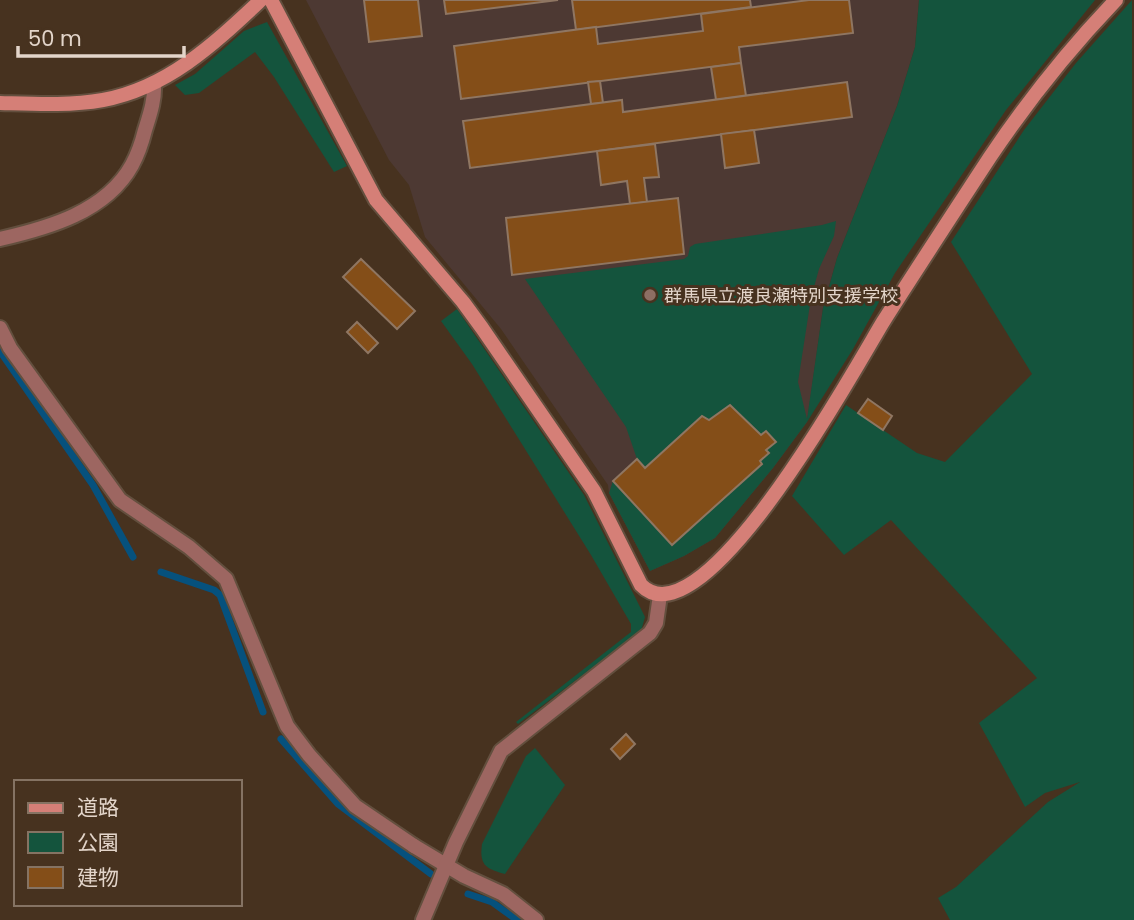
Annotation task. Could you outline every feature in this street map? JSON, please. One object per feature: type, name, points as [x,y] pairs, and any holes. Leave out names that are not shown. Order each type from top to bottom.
[{"type":"street","points":[[0,103],[84,103],[132,92],[155,83],[184,66],[222,37],[261,0]]},
{"type":"street","points":[[271,0],[376,200],[476,319],[594,491],[641,585],[652,594],[660,595],[673,593],[704,574],[757,520],[809,446],[883,322],[990,157],[1022,112],[1116,0]]},
{"type":"street","points":[[0,239],[70,219],[122,180],[138,153],[155,96],[155,83]]},
{"type":"street","points":[[0,328],[10,348],[120,500],[189,547],[226,579],[287,726],[349,801],[446,866],[503,894],[536,920]]},
{"type":"street","points":[[423,920],[456,842],[501,751],[649,633],[656,623],[660,595]]},
{"type":"shaded area","name":"群馬県立渡良瀬特別支援学校","points":[[306,0],[919,0],[915,47],[897,106],[837,258],[823,308],[807,422],[715,538],[650,571],[609,493],[608,485],[501,329],[425,237],[409,185],[389,160]]},
{"type":"green space","points":[[919,0],[1095,0],[1006,110],[895,273],[853,349],[807,422],[773,468],[715,538],[650,571],[609,493],[613,481],[672,545],[762,464],[760,461],[766,450],[775,442],[766,431],[761,435],[730,405],[709,420],[702,416],[645,468],[637,459],[626,427],[525,279],[684,259],[688,256],[690,247],[695,244],[836,221],[834,236],[819,269],[811,298],[798,382],[807,419],[823,308],[837,258],[897,106],[915,47]]},
{"type":"green space","points":[[1132,0],[1134,920],[950,920],[938,898],[956,887],[1048,802],[1080,782],[1045,793],[1025,807],[979,723],[1037,678],[891,520],[844,555],[792,496],[846,405],[917,453],[945,462],[1032,374],[951,242],[1024,130],[1076,63]]},
{"type":"green space","points":[[267,22],[347,166],[334,172],[274,77],[255,52],[199,93],[185,95],[175,85],[195,74],[244,31]]},
{"type":"green space","points":[[457,309],[584,495],[645,617],[641,631],[518,724],[516,722],[631,632],[631,624],[472,364],[441,321]]},
{"type":"green space","points":[[535,748],[565,785],[505,874],[485,865],[482,844],[526,756]]},
{"type":"building","points":[[364,0],[418,0],[422,36],[369,42]]},
{"type":"building","points":[[444,0],[558,0],[446,14]]},
{"type":"building","points":[[572,0],[750,0],[751,7],[576,30]]},
{"type":"building","points":[[809,0],[849,0],[853,33],[739,47],[741,63],[461,99],[454,46],[596,27],[598,44],[703,31],[701,14]]},
{"type":"building","points":[[741,63],[746,96],[716,100],[711,67]]},
{"type":"building","points":[[600,81],[603,103],[591,104],[588,82]]},
{"type":"building","points":[[847,82],[852,117],[470,168],[463,121],[622,100],[623,112]]},
{"type":"building","points":[[754,130],[759,163],[725,168],[721,134]]},
{"type":"building","points":[[655,144],[659,177],[644,178],[647,202],[630,204],[627,181],[601,185],[597,151]]},
{"type":"building","points":[[678,198],[684,254],[512,275],[506,218]]},
{"type":"building","points":[[361,259],[415,311],[397,329],[343,277]]},
{"type":"building","points":[[357,322],[378,343],[368,353],[347,332]]},
{"type":"building","points":[[868,399],[892,416],[883,430],[858,413]]},
{"type":"building","points":[[730,405],[761,435],[766,431],[776,442],[766,450],[769,453],[760,461],[762,464],[672,545],[613,481],[637,459],[645,468],[702,416],[709,420]]},
{"type":"building","points":[[626,734],[635,744],[620,759],[611,749]]},
{"type":"waterway","points":[[0,351],[93,485],[133,557]]},
{"type":"waterway","points":[[161,572],[214,590],[220,595],[263,712]]},
{"type":"waterway","points":[[281,739],[338,804],[431,874]]},
{"type":"waterway","points":[[468,894],[492,902],[517,920]]},
{"type":"place","name":"群馬県立渡良瀬特別支援学校","points":[[650,295]]}]
